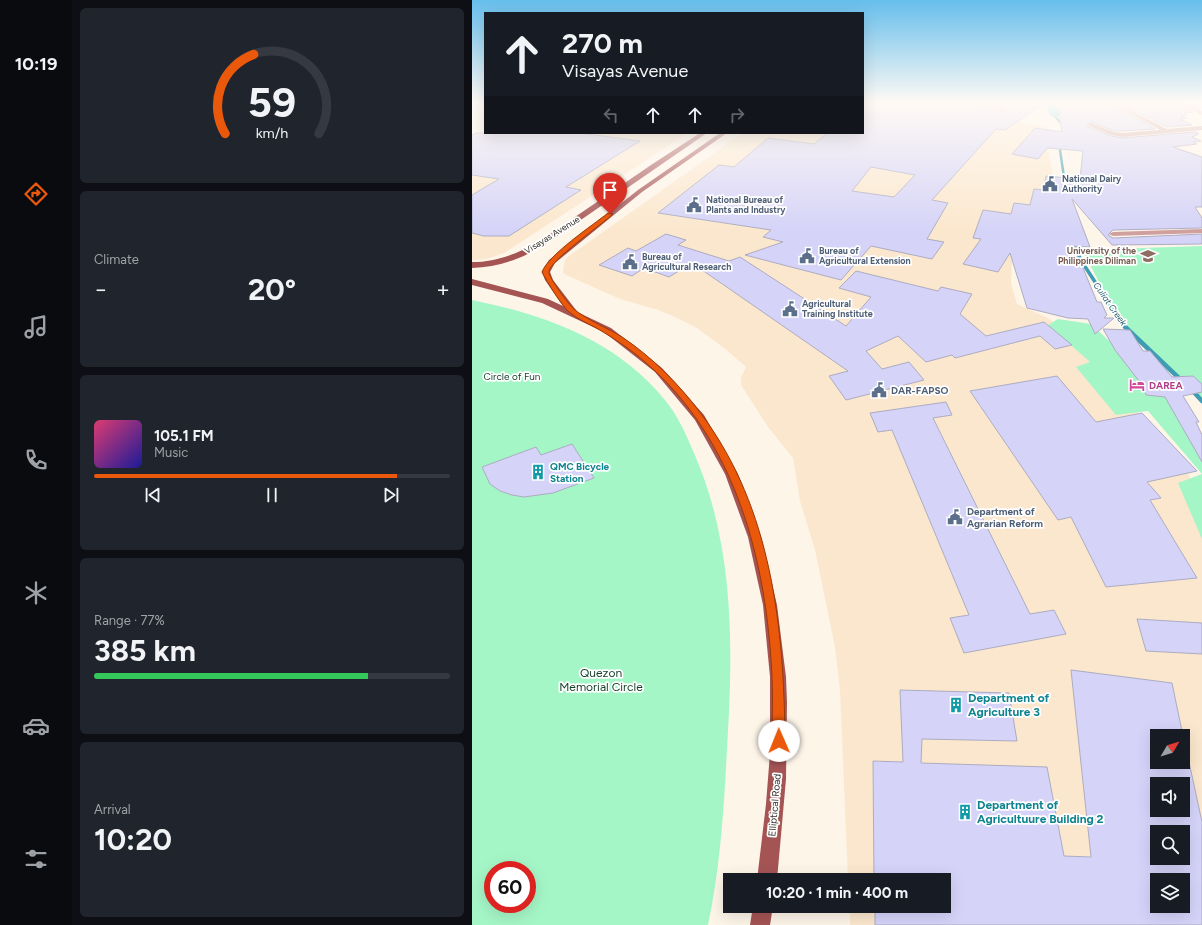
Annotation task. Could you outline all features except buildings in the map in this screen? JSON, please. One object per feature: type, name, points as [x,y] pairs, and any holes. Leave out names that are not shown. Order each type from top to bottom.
[{"type":"main road","name":"Visayas Avenue","points":[[472,265],[506,260],[531,250],[549,240],[621,188],[684,146]]},
{"type":"main road","name":"Visayas Avenue","points":[[571,311],[549,280],[546,272],[547,268],[559,255],[640,191],[705,146]]},
{"type":"main road","points":[[631,182],[640,185],[649,185]]},
{"type":"main road","points":[[621,188],[640,191]]},
{"type":"main road","name":"Elliptical Road","points":[[472,282],[532,296],[571,311],[604,328],[634,349],[661,373],[688,401],[726,459],[741,493],[755,532],[766,575],[774,626],[778,679],[779,741],[775,812],[768,873]]},
{"type":"main road","points":[[760,925],[762,913]]},
{"type":"street","points":[[1113,234],[1202,231]]},
{"type":"shaded area","points":[[472,146],[668,146],[504,253],[487,259],[472,260]]},
{"type":"shaded area","name":"Department of Agrarian Reform","points":[[724,146],[1047,146],[1062,222],[1013,239],[1011,283],[1017,304],[1050,319],[1185,463],[1202,514],[1202,925],[850,925],[850,913],[951,913],[951,873],[848,873],[840,690],[835,647],[815,550],[800,501],[793,458],[768,427],[741,385],[741,378],[746,367],[697,328],[658,310],[620,299],[564,274],[563,271],[565,260]]},
{"type":"green space","points":[[1202,246],[1202,401],[1121,323],[1082,250]]},
{"type":"green space","name":"Quezon Memorial Circle","points":[[472,300],[500,306],[553,322],[602,346],[625,361],[646,379],[674,412],[688,439],[706,484],[722,548],[729,613],[730,646],[729,712],[723,819],[717,872],[708,925],[472,925]]},
{"type":"green space","points":[[1058,319],[1091,324],[1181,408],[1202,438],[1202,474],[1148,411],[1116,415],[1076,367],[1090,362],[1048,325]]},
{"type":"green space","points":[[1202,474],[1202,539],[1178,483]]},
{"type":"waterway","name":"Culiat Creek","points":[[1062,146],[1060,150],[1065,184]]},
{"type":"waterway","name":"Culiat Creek","points":[[1072,241],[1082,262],[1114,311]]},
{"type":"waterway","name":"Culiat Creek","points":[[1113,310],[1121,323],[1182,381]]},
{"type":"waterway","name":"Culiat Creek","points":[[1191,389],[1202,401]]},
{"type":"place","name":"National Dairy Authority","points":[[1050,184]]},
{"type":"place","name":"National Bureau of Plants and Industry","points":[[694,205]]},
{"type":"place","name":"Bureau of Agricultural Extension","points":[[807,256]]},
{"type":"place","name":"University of the Philippines Diliman","points":[[1148,256]]},
{"type":"place","name":"Bureau of Agricultural Research","points":[[630,262]]},
{"type":"place","name":"Agricultural Training Institute","points":[[790,309]]},
{"type":"place","name":"DAREA","points":[[1137,385]]},
{"type":"place","name":"DAR-FAPSO","points":[[879,390]]},
{"type":"place","name":"QMC Bicycle Station","points":[[538,472]]},
{"type":"place","name":"Department of Agrarian Reform","points":[[955,517]]},
{"type":"place","name":"Department of Agriculture 3","points":[[956,705]]},
{"type":"place","name":"Department of Agricultuure Building 2","points":[[965,812]]},
{"type":"route","points":[[610,214],[559,255],[547,268],[546,272],[549,280],[571,311],[604,328],[619,338],[648,360],[675,386],[700,417],[726,459],[741,493],[755,532],[766,575],[774,626],[778,679],[779,741]]},
{"type":"park label","name":"Circle of Fun","points":[[512,376]]}]
